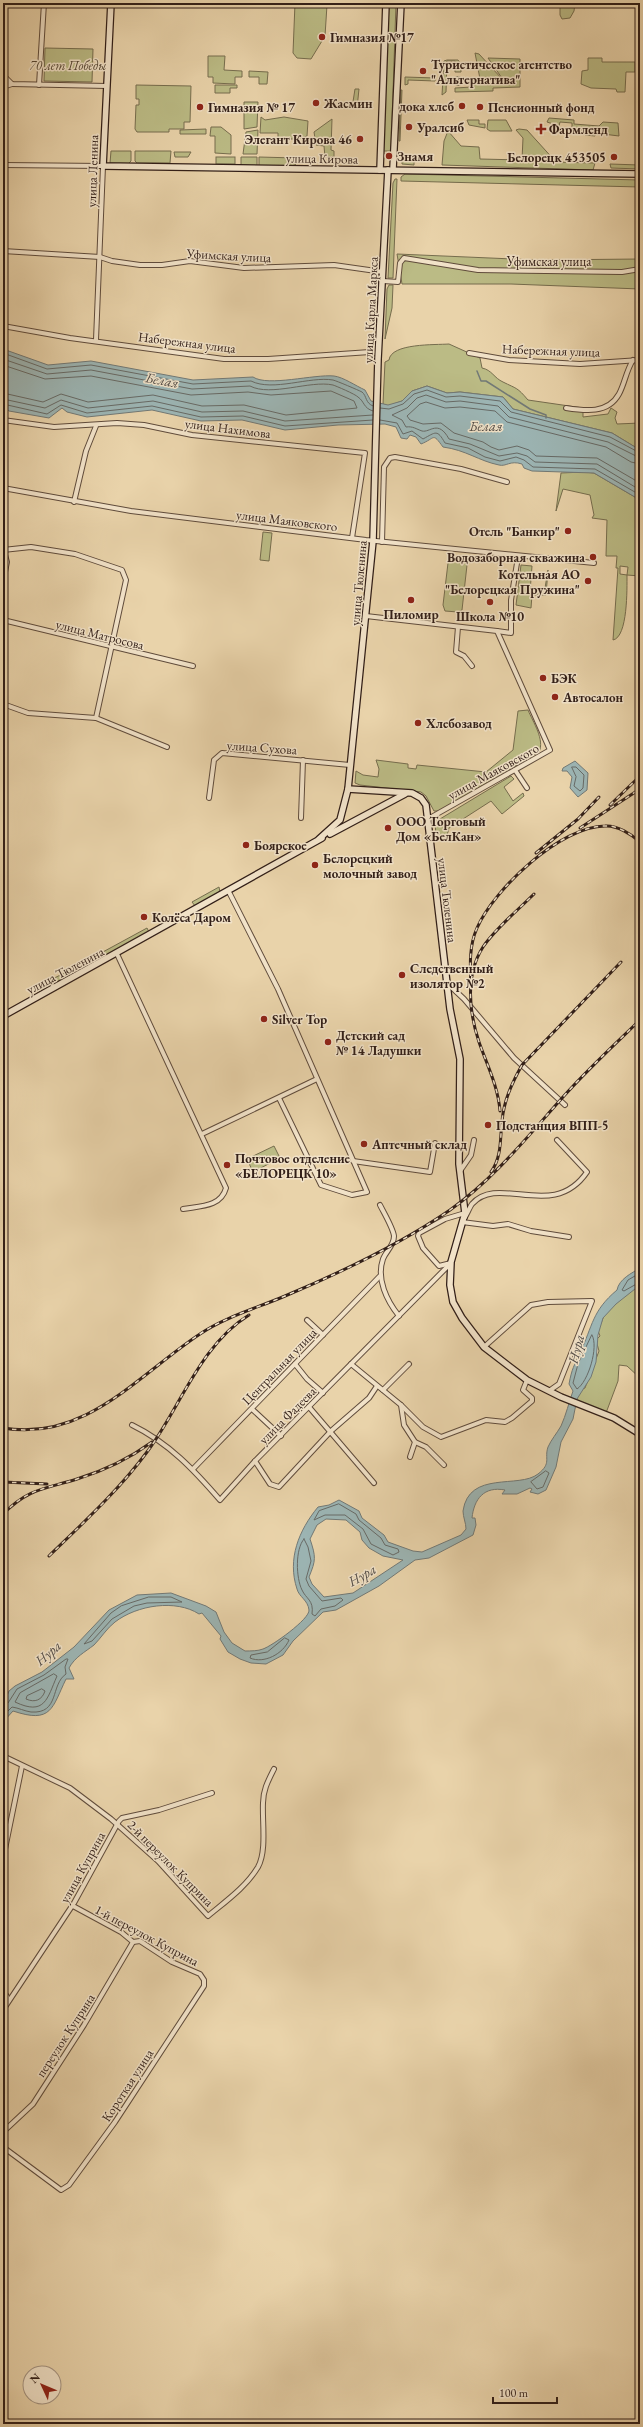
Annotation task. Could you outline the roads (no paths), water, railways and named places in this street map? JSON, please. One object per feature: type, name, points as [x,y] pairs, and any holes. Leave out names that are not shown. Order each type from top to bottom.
[{"type":"street","points":[[39,84],[44,3]]},
{"type":"street","name":"улица Ленина","points":[[96,340],[111,3]]},
{"type":"street","points":[[380,170],[386,3]]},
{"type":"street","name":"улица Карла Маркса","points":[[376,451],[378,359],[401,3]]},
{"type":"street","points":[[3,70],[4,78],[12,84]]},
{"type":"street","points":[[3,87],[12,84],[107,86]]},
{"type":"street","name":"улица Кирова","points":[[3,165],[640,174]]},
{"type":"street","name":"Уфимская улица","points":[[3,251],[100,257],[140,265],[162,265],[190,261],[244,268],[334,265],[383,272]]},
{"type":"street","name":"Уфимская улица","points":[[383,281],[398,282],[400,263],[404,258],[478,270],[622,272],[640,270]]},
{"type":"street","name":"Набережная улица","points":[[3,326],[70,338],[96,340],[122,345],[143,346],[224,359],[268,359],[370,352]]},
{"type":"street","name":"Набережная улица","points":[[469,353],[508,360],[572,363],[640,360]]},
{"type":"street","points":[[566,408],[583,411],[604,409],[614,402],[620,394],[625,374],[633,360]]},
{"type":"street","name":"улица Нахимова","points":[[3,420],[54,427],[96,426],[118,423],[144,425],[192,435],[365,453],[352,538]]},
{"type":"street","points":[[74,502],[86,451],[96,426]]},
{"type":"street","name":"улица Тюленина","points":[[319,840],[333,828],[342,817],[348,789],[373,541],[376,451]]},
{"type":"street","points":[[382,542],[384,467],[390,458],[395,457],[461,470],[507,482]]},
{"type":"street","name":"улица Маяковского","points":[[3,488],[74,502],[373,541],[452,547],[518,556],[594,563]]},
{"type":"street","points":[[3,582],[7,562],[3,550],[31,547],[76,554],[122,570],[126,580],[96,718]]},
{"type":"street","points":[[366,616],[511,633],[511,600],[518,556]]},
{"type":"street","name":"улица Матросова","points":[[3,620],[111,648],[193,666]]},
{"type":"street","points":[[458,627],[456,652],[464,656],[472,666]]},
{"type":"street","name":"улица Маяковского","points":[[428,819],[550,750],[497,631]]},
{"type":"street","points":[[3,704],[28,713],[96,718],[167,747]]},
{"type":"street","name":"улица Сухова","points":[[209,798],[214,760],[218,754],[350,764]]},
{"type":"street","points":[[301,818],[303,760]]},
{"type":"street","points":[[515,770],[528,788]]},
{"type":"street","name":"улица Тюленина","points":[[348,789],[417,795],[423,800],[428,819],[447,983],[460,1059],[460,1171],[465,1213],[451,1262],[450,1285],[453,1302],[462,1318],[484,1347],[527,1380],[561,1397],[585,1405],[627,1425],[640,1434]]},
{"type":"street","name":"улица Тюленина","points":[[3,1016],[229,892],[319,840],[407,793]]},
{"type":"street","points":[[342,817],[346,820],[356,820]]},
{"type":"street","points":[[229,892],[278,989],[367,1192],[345,1194],[321,1185],[279,1098]]},
{"type":"street","name":"улица Тюленина","points":[[117,954],[226,1188],[224,1194],[216,1203],[183,1209]]},
{"type":"street","points":[[447,983],[464,999],[514,1058],[565,1105]]},
{"type":"street","points":[[202,1134],[317,1079]]},
{"type":"street","points":[[460,1171],[471,1155],[474,1140]]},
{"type":"street","points":[[557,1140],[587,1172],[581,1180],[564,1193],[545,1198],[496,1192],[486,1194],[472,1204],[462,1222],[493,1226],[508,1224],[531,1231],[569,1237]]},
{"type":"street","points":[[353,1161],[430,1172],[435,1143]]},
{"type":"street","points":[[380,1205],[394,1235],[392,1245],[384,1258],[380,1276],[389,1304],[400,1316]]},
{"type":"street","points":[[451,1262],[439,1266],[423,1248],[418,1236],[419,1233],[445,1219],[465,1213]]},
{"type":"street","name":"улица Фадеева","points":[[132,1425],[166,1444],[193,1469],[220,1500],[255,1461],[350,1364],[400,1316],[451,1262]]},
{"type":"street","name":"Центральная улица","points":[[193,1469],[380,1276]]},
{"type":"street","points":[[484,1347],[531,1306],[548,1302],[592,1301],[559,1384],[549,1391]]},
{"type":"street","points":[[307,1320],[323,1335]]},
{"type":"street","points":[[295,1364],[307,1379],[323,1393]]},
{"type":"street","points":[[350,1364],[383,1390],[423,1427],[441,1437],[486,1420],[505,1422],[512,1418],[532,1402],[532,1398],[523,1390],[527,1380]]},
{"type":"street","points":[[383,1390],[409,1364]]},
{"type":"street","points":[[255,1461],[270,1484],[279,1487],[331,1431],[369,1398],[377,1386]]},
{"type":"street","points":[[401,1406],[404,1425],[416,1442],[426,1447],[444,1464]]},
{"type":"street","points":[[309,1407],[331,1431],[344,1451],[374,1484]]},
{"type":"street","points":[[252,1409],[281,1436]]},
{"type":"street","points":[[410,1457],[416,1442]]},
{"type":"street","name":"улица Куприна","points":[[3,1756],[70,1788],[117,1824],[73,1906],[3,2010]]},
{"type":"street","points":[[3,1859],[22,1766]]},
{"type":"street","name":"2-й переулок Куприна","points":[[117,1824],[184,1887],[208,1916],[244,1886],[259,1866],[264,1834],[264,1797],[266,1786],[274,1769]]},
{"type":"street","points":[[117,1824],[122,1818],[167,1808],[212,1793]]},
{"type":"street","name":"1-й переулок Куприна","points":[[73,1906],[121,1932],[133,1942],[140,1941],[172,1962],[200,1974],[204,1980],[204,1986]]},
{"type":"street","name":"переулок Куприна","points":[[3,2132],[32,2104],[84,2025],[133,1942]]},
{"type":"street","name":"Короткая улица","points":[[3,2147],[61,2190],[69,2185],[115,2122],[204,1986]]},
{"type":"street","points":[[3,1990],[9,2000]]},
{"type":"water","name":"Белая","points":[[3,349],[48,365],[91,361],[193,380],[253,377],[260,380],[280,381],[334,376],[365,390],[371,401],[388,405],[402,401],[412,391],[427,386],[447,393],[460,392],[503,397],[513,409],[612,433],[640,450],[640,500],[594,473],[532,471],[524,468],[522,464],[518,463],[499,465],[451,448],[443,447],[435,438],[421,444],[416,437],[410,435],[407,439],[401,438],[396,427],[385,424],[338,425],[285,430],[242,420],[201,421],[152,410],[87,417],[67,412],[62,408],[49,418],[9,411],[3,407]]},
{"type":"water","points":[[575,761],[588,773],[587,790],[578,797],[570,788],[572,777],[567,771],[562,771],[563,768]]},
{"type":"water","points":[[640,1268],[640,1285],[616,1304],[603,1318],[598,1335],[596,1362],[591,1377],[577,1399],[573,1419],[561,1442],[556,1467],[546,1490],[538,1494],[530,1492],[532,1489],[530,1488],[517,1494],[502,1494],[505,1490],[498,1489],[491,1490],[481,1495],[473,1511],[472,1518],[475,1518],[476,1525],[473,1535],[429,1558],[415,1560],[379,1586],[336,1610],[323,1612],[293,1641],[283,1655],[266,1664],[251,1663],[228,1652],[220,1639],[221,1636],[202,1613],[199,1614],[190,1609],[168,1605],[134,1611],[109,1627],[94,1645],[74,1661],[69,1668],[74,1679],[66,1679],[49,1711],[36,1716],[13,1711],[3,1722],[3,1705],[9,1691],[15,1686],[42,1672],[74,1647],[109,1610],[137,1595],[171,1593],[206,1606],[216,1612],[224,1632],[232,1643],[245,1651],[257,1651],[263,1649],[282,1638],[297,1626],[308,1614],[309,1610],[307,1604],[297,1589],[294,1578],[294,1556],[300,1535],[305,1525],[318,1507],[329,1505],[339,1500],[359,1511],[362,1518],[384,1535],[388,1542],[413,1551],[422,1552],[461,1535],[466,1529],[463,1511],[467,1498],[475,1490],[484,1485],[530,1478],[538,1474],[545,1467],[548,1447],[561,1426],[573,1391],[569,1384],[572,1371],[594,1319],[602,1305],[617,1290],[620,1283]],"holes":[[[326,1519],[346,1520],[360,1532],[362,1540],[369,1548],[383,1556],[403,1560],[353,1593],[324,1597],[312,1584],[309,1577],[314,1558],[310,1539],[317,1525]]]},
{"type":"waterway","points":[[477,371],[481,381],[486,381],[530,409],[546,415],[546,418]]},
{"type":"railway","points":[[610,805],[640,776]]},
{"type":"railway","points":[[580,828],[640,789]]},
{"type":"railway","points":[[536,853],[578,819],[599,797]]},
{"type":"railway","points":[[471,985],[471,949],[477,928],[486,912],[498,896],[531,862],[569,836],[588,829],[610,826],[628,833],[640,842]]},
{"type":"railway","points":[[500,1111],[495,1084],[479,1042],[473,1018],[470,994],[471,981],[477,958],[488,940],[500,926],[534,894]]},
{"type":"railway","points":[[491,1172],[495,1166],[499,1154],[503,1113],[507,1099],[522,1065],[621,962]]},
{"type":"railway","points":[[3,1428],[32,1430],[60,1425],[85,1415],[109,1402],[177,1350],[210,1328],[230,1318],[328,1277],[411,1235],[431,1223],[466,1198],[496,1171],[582,1077],[640,1020]]},
{"type":"railway","points":[[49,1556],[125,1480],[159,1435],[204,1360],[217,1343],[232,1328],[249,1315]]},
{"type":"railway","points":[[3,1514],[12,1505],[29,1494],[87,1476],[106,1468],[125,1459],[152,1442]]},
{"type":"railway","points":[[3,1482],[47,1484]]},
{"type":"place","name":"Гимназия №17","points":[[322,37]]},
{"type":"place","name":"Туристическое агентство \"Альтернатива\"","points":[[423,71]]},
{"type":"place","name":"Жасмин","points":[[316,103]]},
{"type":"place","name":"дока хлеб","points":[[462,106]]},
{"type":"place","name":"Гимназия № 17","points":[[200,107]]},
{"type":"place","name":"Пенсионный фонд","points":[[480,107]]},
{"type":"place","name":"Уралсиб","points":[[409,127]]},
{"type":"place","name":"Фармленд","points":[[541,129]]},
{"type":"place","name":"Элегант Кирова 46","points":[[360,139]]},
{"type":"place","name":"Знамя","points":[[389,156]]},
{"type":"place","name":"Белорецк 453505","points":[[614,157]]},
{"type":"place","name":"Отель \"Банкир\"","points":[[568,531]]},
{"type":"place","name":"Водозаборная скважина","points":[[593,557]]},
{"type":"place","name":"Котельная АО \"Белорецкая Пружина\"","points":[[588,581]]},
{"type":"place","name":"Пиломир","points":[[411,600]]},
{"type":"place","name":"Школа №10","points":[[490,602]]},
{"type":"place","name":"БЭК","points":[[543,678]]},
{"type":"place","name":"Автосалон","points":[[555,697]]},
{"type":"place","name":"Хлебозавод","points":[[418,723]]},
{"type":"place","name":"ООО Торговый Дом «БелКан»","points":[[388,828]]},
{"type":"place","name":"Боярское","points":[[246,845]]},
{"type":"place","name":"Белорецкий молочный завод","points":[[315,865]]},
{"type":"place","name":"Колёса Даром","points":[[144,917]]},
{"type":"place","name":"Следственный изолятор №2","points":[[402,975]]},
{"type":"place","name":"Silver Top","points":[[264,1019]]},
{"type":"place","name":"Детский сад № 14 Ладушки","points":[[328,1042]]},
{"type":"place","name":"Подстанция ВПП-5","points":[[488,1125]]},
{"type":"place","name":"Аптечный склад","points":[[364,1144]]},
{"type":"place","name":"Почтовое отделение «БЕЛОРЕЦК 10»","points":[[227,1165]]},
{"type":"park label","name":"70 лет Победы","points":[[68,65]]},
{"type":"water label","name":"Нура","points":[[576,1349]]},
{"type":"water label","name":"Нура","points":[[362,1575]]},
{"type":"water label","name":"Нура","points":[[48,1653]]}]
